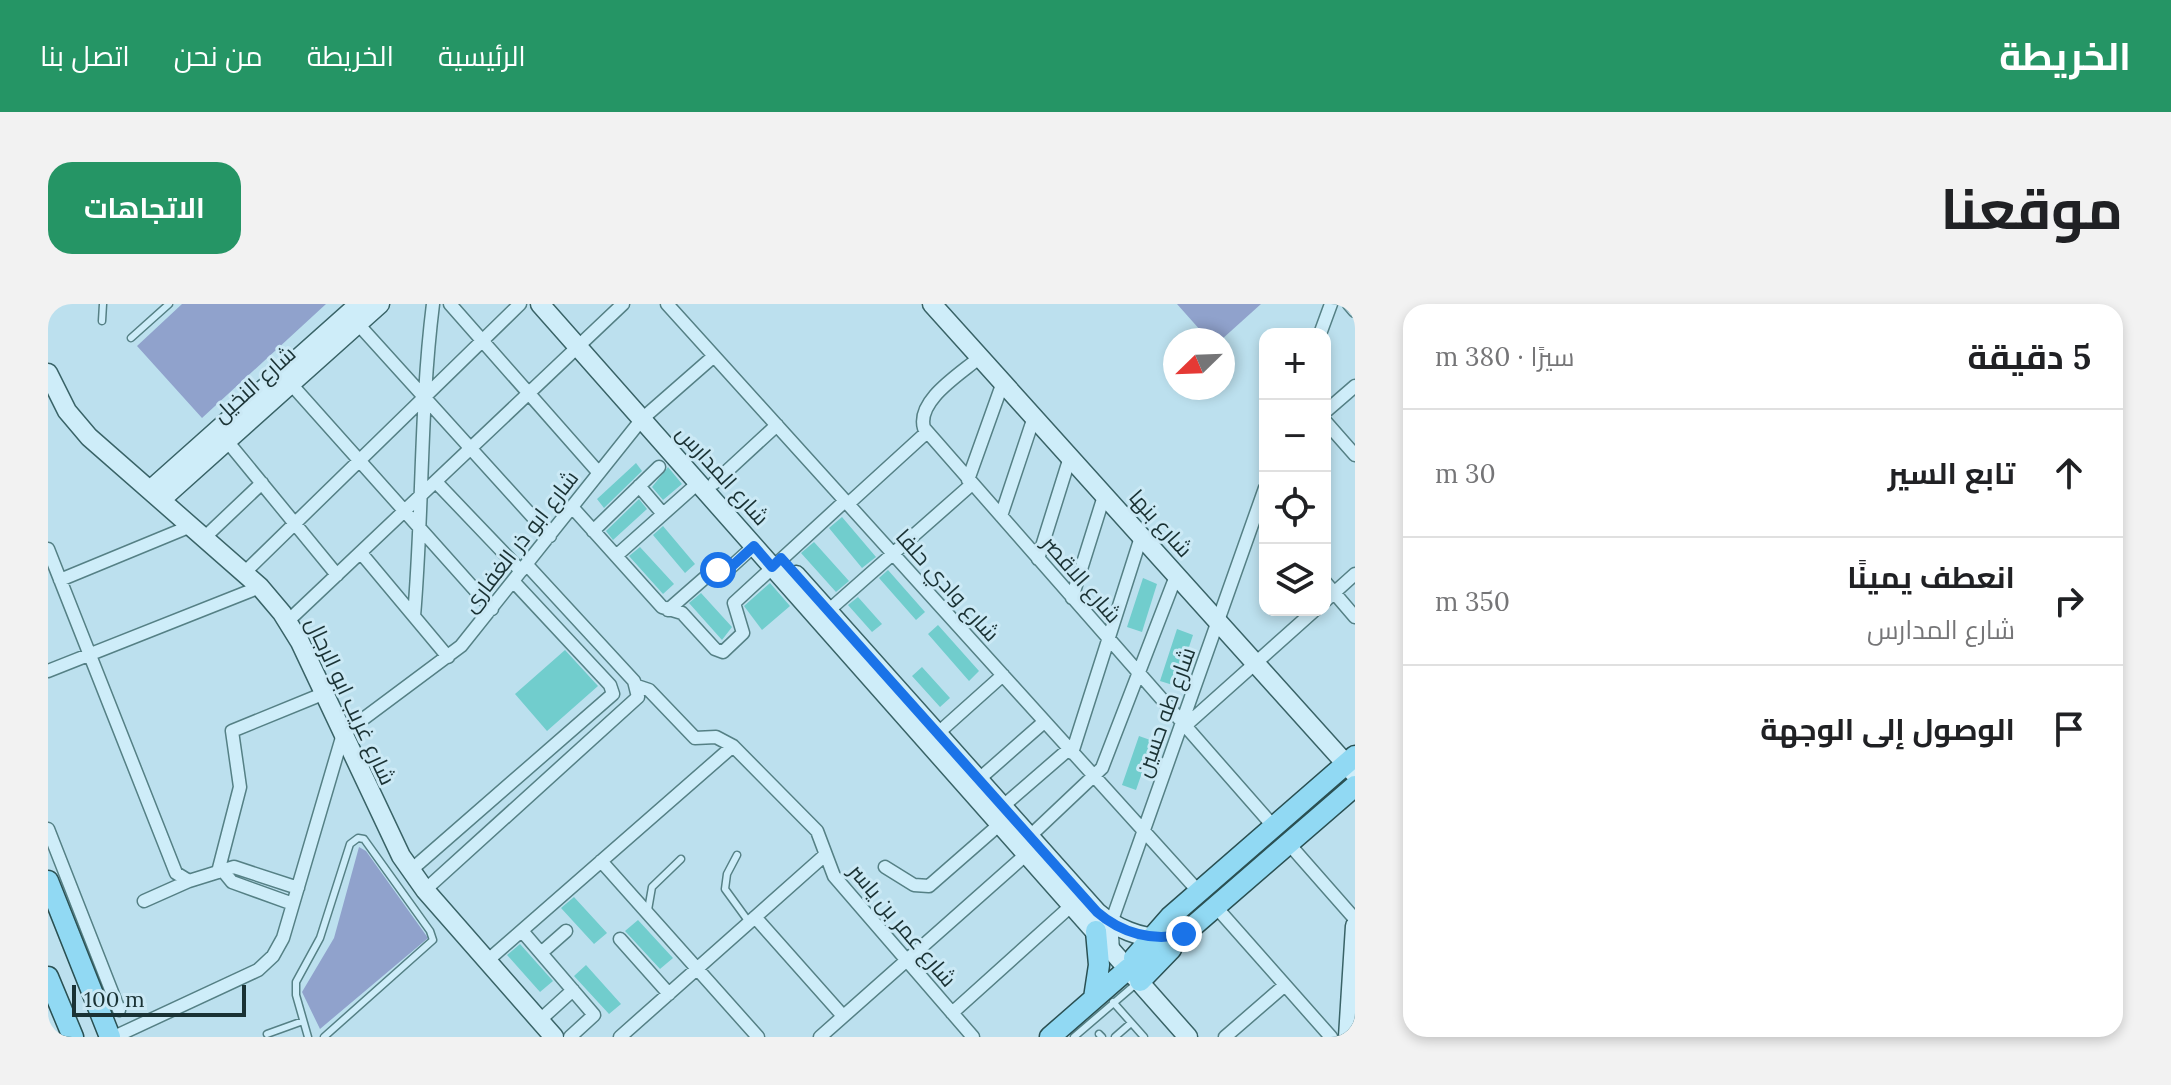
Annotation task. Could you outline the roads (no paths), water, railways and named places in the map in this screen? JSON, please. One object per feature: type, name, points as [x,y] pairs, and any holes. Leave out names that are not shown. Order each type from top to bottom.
[{"type":"main road","name":"شارع النخيل","points":[[155,495],[359,304]]},
{"type":"main road","name":"شارع النخيل","points":[[155,495],[227,441],[380,304]]},
{"type":"main road","name":"شارع المدارس","points":[[540,304],[580,341],[1103,927],[1113,950],[1188,1037]]},
{"type":"main road","name":"شارع المدارس","points":[[555,304],[580,341]]},
{"type":"main road","name":"شارع بنها","points":[[932,304],[1255,664],[1352,765]]},
{"type":"main road","name":"شارع غريب ابو الرجال","points":[[48,373],[77,424],[260,587],[288,621],[325,693],[380,819],[410,871],[554,1037]]},
{"type":"main road","name":"شارع المدارس","points":[[706,483],[754,546],[776,562],[828,611],[978,780],[1001,816]]},
{"type":"main road","points":[[1134,975],[1149,937],[1274,827],[1352,765]]},
{"type":"main road","points":[[1050,1037],[1104,1000],[1355,786]]},
{"type":"main road","points":[[1326,812],[1341,808],[1355,813]]},
{"type":"main road","name":"شارع المدارس","points":[[1030,846],[1072,905],[1103,927],[1149,937],[1184,934]]},
{"type":"main road","points":[[48,881],[58,930],[120,1036]]},
{"type":"main road","points":[[1348,1037],[1355,926]]},
{"type":"main road","points":[[1103,927],[1099,965],[1104,1000]]},
{"type":"main road","points":[[48,977],[73,1037]]},
{"type":"street","points":[[414,616],[422,530],[425,398],[433,304]]},
{"type":"street","points":[[450,304],[599,473]]},
{"type":"street","points":[[244,573],[520,304]]},
{"type":"street","points":[[288,621],[471,449],[580,341],[623,304]]},
{"type":"street","name":"شارع وادي حلفا","points":[[667,304],[1199,892]]},
{"type":"street","points":[[1322,328],[1331,304]]},
{"type":"street","points":[[1349,304],[1355,311]]},
{"type":"street","points":[[358,324],[550,536]]},
{"type":"street","name":"شارع ابو ذر الغفارى","points":[[343,734],[448,657],[492,609],[646,416],[714,356]]},
{"type":"street","points":[[572,507],[668,610],[682,613],[715,649],[726,651],[743,633],[734,603],[776,562],[927,432],[922,423],[924,408],[980,357]]},
{"type":"street","points":[[828,611],[970,482],[1003,382]]},
{"type":"street","points":[[291,384],[492,609]]},
{"type":"street","points":[[1331,407],[1355,386]]},
{"type":"street","points":[[1001,516],[1034,417]]},
{"type":"street","points":[[616,556],[663,514],[777,425]]},
{"type":"street","points":[[1331,428],[1355,455]]},
{"type":"street","name":"شارع الاقصر","points":[[927,432],[1274,827]]},
{"type":"street","points":[[227,441],[337,575]]},
{"type":"street","points":[[1038,559],[1070,457]]},
{"type":"street","points":[[593,531],[659,467]]},
{"type":"street","points":[[436,482],[520,572],[637,686],[649,690],[695,738],[716,737],[733,746],[487,961]]},
{"type":"street","points":[[60,580],[198,532],[262,483]]},
{"type":"street","points":[[639,486],[663,514]]},
{"type":"street","points":[[1072,598],[1104,496]]},
{"type":"street","name":"شارع طه حسين","points":[[1103,927],[1144,831],[1259,518]]},
{"type":"street","points":[[885,867],[914,885],[929,886],[1071,751],[1141,537]]},
{"type":"street","points":[[668,610],[708,575],[728,569],[754,546]]},
{"type":"street","points":[[48,549],[174,870],[178,877],[189,881]]},
{"type":"street","points":[[361,553],[448,657]]},
{"type":"street","points":[[410,871],[613,694],[610,685],[520,572]]},
{"type":"street","points":[[1331,590],[1355,574]]},
{"type":"street","points":[[820,1037],[1030,846],[1104,765],[1176,576]]},
{"type":"street","points":[[48,671],[260,587]]},
{"type":"street","points":[[1331,595],[1355,617]]},
{"type":"street","points":[[1184,724],[1308,616]]},
{"type":"street","points":[[937,734],[1003,675]]},
{"type":"street","points":[[425,890],[635,702],[637,686]]},
{"type":"street","points":[[220,872],[240,787],[232,731],[325,693]]},
{"type":"street","points":[[978,780],[1044,722]]},
{"type":"street","points":[[120,1036],[266,964],[279,948],[343,734]]},
{"type":"street","name":"شارع عمر بن ياسر","points":[[733,746],[817,831],[834,876],[973,1037]]},
{"type":"street","points":[[48,829],[119,1010]]},
{"type":"street","points":[[1289,844],[1355,919]]},
{"type":"street","points":[[620,1037],[825,855]]},
{"type":"street","points":[[601,861],[758,1037]]},
{"type":"street","points":[[144,901],[189,881],[237,868],[298,888]]},
{"type":"street","points":[[220,872],[232,882],[293,904]]},
{"type":"street","points":[[952,1013],[1072,905]]},
{"type":"street","points":[[1216,907],[1331,1037]]},
{"type":"street","points":[[752,919],[843,1016]]},
{"type":"street","points":[[522,931],[594,1015],[570,1037]]},
{"type":"street","points":[[541,953],[566,931]]},
{"type":"street","points":[[620,939],[669,994]]},
{"type":"street","points":[[1225,1037],[1285,985]]},
{"type":"street","points":[[540,1020],[573,990]]},
{"type":"lane","points":[[102,321],[103,304]]},
{"type":"lane","points":[[131,338],[169,304]]},
{"type":"lane","points":[[308,1037],[296,995],[298,977],[320,938],[353,840],[364,839],[430,931],[433,940],[324,1037]]},
{"type":"lane","points":[[737,855],[727,874],[725,889],[752,919]]},
{"type":"lane","points":[[648,914],[652,887],[681,859]]},
{"type":"lane","points":[[1074,1037],[1104,1000],[1144,1037]]},
{"type":"lane","points":[[267,1034],[303,1021]]},
{"type":"lane","points":[[1115,1037],[1131,1023]]}]
